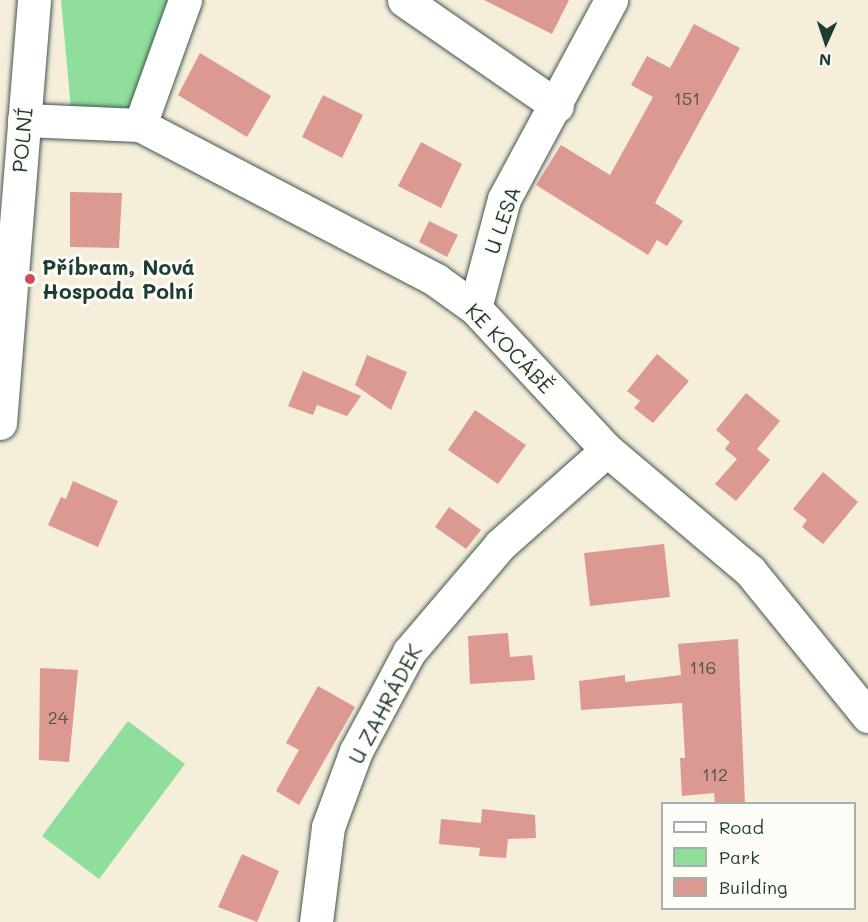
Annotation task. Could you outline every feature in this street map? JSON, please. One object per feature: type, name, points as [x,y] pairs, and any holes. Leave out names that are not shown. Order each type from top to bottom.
[{"type":"street","name":"POLNÍ","points":[[0,423],[34,0]]},
{"type":"street","points":[[140,125],[185,0]]},
{"type":"street","points":[[404,0],[557,106]]},
{"type":"street","name":"U LESA","points":[[475,308],[504,199],[557,106],[611,0]]},
{"type":"street","name":"KE KOCÁBĚ","points":[[24,120],[140,125],[436,280],[475,308],[607,450],[750,570],[866,707]]},
{"type":"street","name":"U ZAHRÁDEK","points":[[316,922],[328,827],[356,751],[409,652],[500,545],[607,450]]},
{"type":"green space","points":[[61,0],[176,0],[130,108],[71,109]]},
{"type":"green space","points":[[128,721],[185,764],[99,879],[42,836]]},
{"type":"building","points":[[484,0],[569,0],[552,34]]},
{"type":"building","points":[[694,24],[740,48],[655,203],[683,221],[667,246],[657,240],[648,255],[536,185],[561,145],[610,175],[653,97],[631,85],[647,56],[670,68]]},
{"type":"building","points":[[200,53],[271,96],[247,137],[178,95]]},
{"type":"building","points":[[323,95],[363,115],[342,158],[302,137]]},
{"type":"building","points":[[421,142],[462,164],[441,208],[398,186]]},
{"type":"building","points":[[70,192],[122,193],[119,248],[70,247]]},
{"type":"building","points":[[429,221],[458,235],[447,257],[419,242]]},
{"type":"building","points":[[657,354],[689,381],[653,423],[634,408],[640,401],[627,391]]},
{"type":"building","points":[[367,355],[407,372],[391,410],[355,385]]},
{"type":"building","points":[[303,371],[361,396],[347,416],[317,405],[313,415],[288,406]]},
{"type":"building","points":[[746,393],[780,421],[757,449],[770,460],[736,501],[715,484],[737,459],[725,449],[730,442],[716,430]]},
{"type":"building","points":[[475,410],[526,445],[498,484],[448,450]]},
{"type":"building","points":[[823,472],[858,502],[823,544],[802,527],[807,520],[793,509]]},
{"type":"building","points":[[73,481],[118,501],[98,547],[48,525],[61,497],[66,499]]},
{"type":"building","points":[[449,507],[481,530],[466,549],[435,527]]},
{"type":"building","points":[[664,544],[670,597],[590,606],[584,553]]},
{"type":"building","points":[[508,633],[510,657],[532,655],[535,680],[470,684],[468,636]]},
{"type":"building","points":[[738,639],[745,802],[715,802],[714,793],[682,796],[680,758],[685,758],[682,703],[581,710],[579,681],[625,675],[625,682],[681,675],[678,644]]},
{"type":"building","points":[[40,668],[78,670],[69,762],[39,760]]},
{"type":"building","points":[[318,686],[355,707],[299,805],[276,791],[299,750],[286,743]]},
{"type":"building","points":[[482,809],[535,815],[536,838],[508,839],[506,858],[479,856],[480,848],[439,844],[441,819],[481,823]]},
{"type":"building","points":[[242,854],[279,871],[257,922],[218,907]]},
{"type":"place","name":"Příbram, Nová Hospoda Polní","points":[[30,279]]}]
